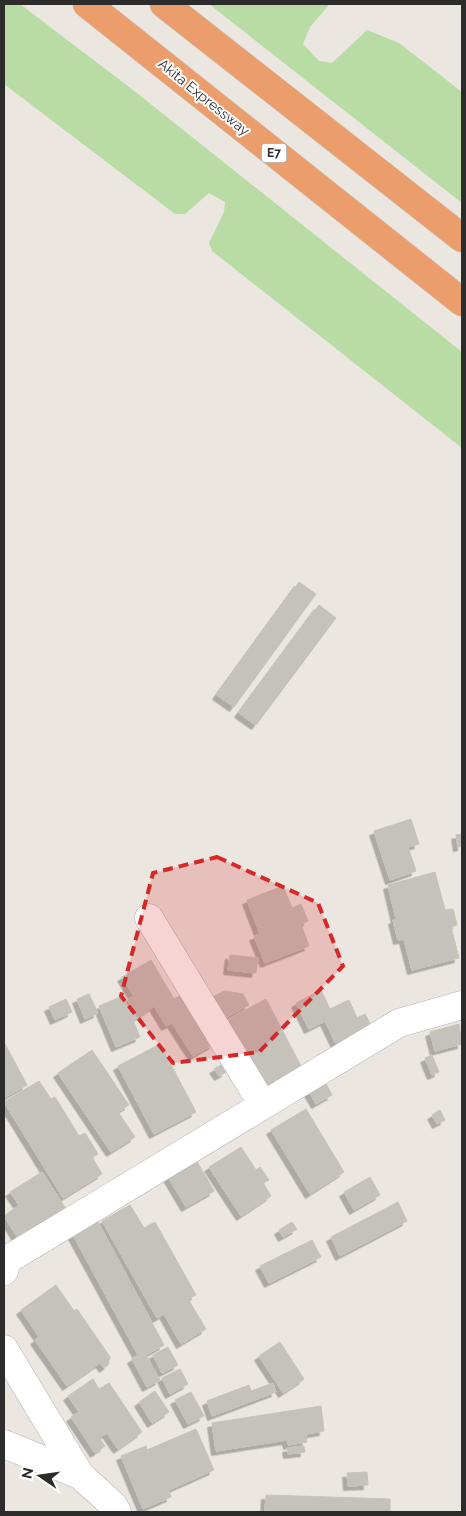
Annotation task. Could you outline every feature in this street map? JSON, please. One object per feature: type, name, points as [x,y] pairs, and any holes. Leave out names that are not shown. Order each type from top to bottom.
[{"type":"highway","name":"Akita Expressway","points":[[87,4],[462,302]]},
{"type":"highway","points":[[164,4],[462,238]]},
{"type":"street","points":[[149,918],[263,1105]]},
{"type":"street","points":[[4,1271],[8,1260],[399,1023],[462,1005]]},
{"type":"street","points":[[4,1348],[80,1475],[113,1505],[117,1512]]},
{"type":"street","points":[[4,1444],[80,1475]]},
{"type":"highlighted area","points":[[217,857],[318,903],[343,966],[259,1052],[173,1063],[121,996],[153,873]]},
{"type":"green space","points":[[4,4],[20,4],[133,90],[462,352],[462,448],[212,251],[209,243],[224,212],[225,202],[209,193],[185,214],[175,214],[4,84]]},
{"type":"green space","points":[[209,4],[327,4],[328,6],[310,27],[303,44],[319,61],[332,63],[367,30],[399,43],[462,92],[462,203]]},
{"type":"building","points":[[299,582],[316,594],[234,707],[217,695]]},
{"type":"building","points":[[319,605],[336,618],[256,725],[239,713]]},
{"type":"building","points":[[411,819],[419,844],[408,847],[416,871],[390,880],[374,831]]},
{"type":"building","points":[[462,834],[462,846],[458,847],[456,835]]},
{"type":"building","points":[[435,872],[445,910],[453,909],[457,925],[451,927],[459,958],[412,970],[404,939],[398,940],[393,920],[396,919],[388,885]]},
{"type":"building","points":[[283,886],[292,908],[301,904],[308,921],[301,924],[309,946],[265,963],[254,936],[260,934],[247,900]]},
{"type":"building","points":[[230,955],[258,958],[256,973],[228,970]]},
{"type":"building","points":[[151,960],[174,999],[181,995],[214,1044],[193,1056],[172,1023],[166,1026],[154,1006],[134,1020],[128,999],[134,996],[122,977]]},
{"type":"building","points":[[321,990],[330,1009],[349,1000],[357,1018],[365,1014],[372,1027],[336,1044],[325,1021],[309,1029],[296,1003]]},
{"type":"building","points":[[225,991],[243,994],[249,1005],[225,1018],[214,996]]},
{"type":"building","points":[[89,994],[98,1013],[85,1019],[77,999]]},
{"type":"building","points":[[123,996],[140,1037],[116,1047],[99,1006]]},
{"type":"building","points":[[66,999],[72,1012],[55,1020],[49,1007]]},
{"type":"building","points":[[266,999],[301,1066],[264,1086],[229,1019]]},
{"type":"building","points":[[459,1024],[462,1044],[435,1051],[430,1032]]},
{"type":"building","points":[[4,1042],[27,1085],[4,1098]]},
{"type":"building","points":[[160,1044],[196,1112],[154,1134],[118,1066]]},
{"type":"building","points":[[92,1050],[129,1105],[118,1112],[135,1137],[111,1152],[58,1073]]},
{"type":"building","points":[[432,1055],[439,1072],[432,1075],[425,1058]]},
{"type":"building","points":[[221,1065],[226,1072],[219,1076],[214,1069]]},
{"type":"building","points":[[39,1081],[51,1099],[55,1097],[79,1136],[85,1133],[98,1154],[92,1157],[102,1174],[63,1198],[4,1102]]},
{"type":"building","points":[[326,1084],[332,1095],[316,1104],[309,1092]]},
{"type":"building","points":[[306,1109],[344,1172],[310,1194],[271,1130]]},
{"type":"building","points":[[440,1110],[445,1120],[437,1124],[432,1115]]},
{"type":"building","points":[[241,1147],[256,1170],[260,1167],[269,1180],[263,1183],[271,1196],[241,1216],[209,1167]]},
{"type":"building","points":[[195,1158],[214,1191],[186,1207],[167,1175]]},
{"type":"building","points":[[42,1172],[66,1209],[19,1240],[4,1216],[19,1205],[10,1192]]},
{"type":"building","points":[[370,1177],[380,1195],[354,1210],[344,1192]]},
{"type":"building","points":[[398,1202],[407,1221],[340,1256],[331,1237]]},
{"type":"building","points":[[130,1205],[144,1228],[155,1222],[196,1295],[188,1299],[206,1329],[181,1344],[164,1314],[157,1318],[102,1221]]},
{"type":"building","points":[[98,1222],[164,1345],[146,1355],[160,1380],[147,1387],[132,1359],[138,1355],[73,1235]]},
{"type":"building","points":[[292,1222],[297,1229],[283,1237],[279,1230]]},
{"type":"building","points":[[312,1240],[321,1257],[269,1283],[260,1266]]},
{"type":"building","points":[[56,1285],[74,1311],[77,1309],[110,1357],[108,1365],[104,1368],[100,1363],[67,1386],[35,1340],[39,1337],[21,1310]]},
{"type":"building","points":[[280,1342],[304,1379],[283,1393],[259,1356]]},
{"type":"building","points":[[168,1347],[178,1365],[162,1373],[153,1355]]},
{"type":"building","points":[[180,1369],[188,1384],[170,1394],[162,1378]]},
{"type":"building","points":[[93,1379],[99,1389],[109,1383],[142,1432],[118,1449],[107,1433],[99,1438],[105,1446],[95,1453],[71,1417],[79,1412],[68,1396]]},
{"type":"building","points":[[273,1383],[276,1392],[212,1416],[207,1401],[249,1385],[251,1391]]},
{"type":"building","points":[[155,1391],[169,1412],[152,1423],[139,1402]]},
{"type":"building","points":[[191,1392],[204,1416],[188,1424],[175,1400]]},
{"type":"building","points":[[321,1406],[324,1431],[306,1434],[307,1442],[288,1445],[287,1440],[216,1451],[212,1423]]},
{"type":"building","points":[[196,1429],[214,1470],[169,1490],[171,1497],[143,1509],[121,1456],[146,1446],[147,1450]]},
{"type":"building","points":[[304,1446],[305,1452],[288,1454],[287,1448]]},
{"type":"building","points":[[367,1472],[368,1485],[348,1486],[347,1473]]},
{"type":"building","points":[[266,1495],[390,1499],[390,1512],[265,1512]]}]
